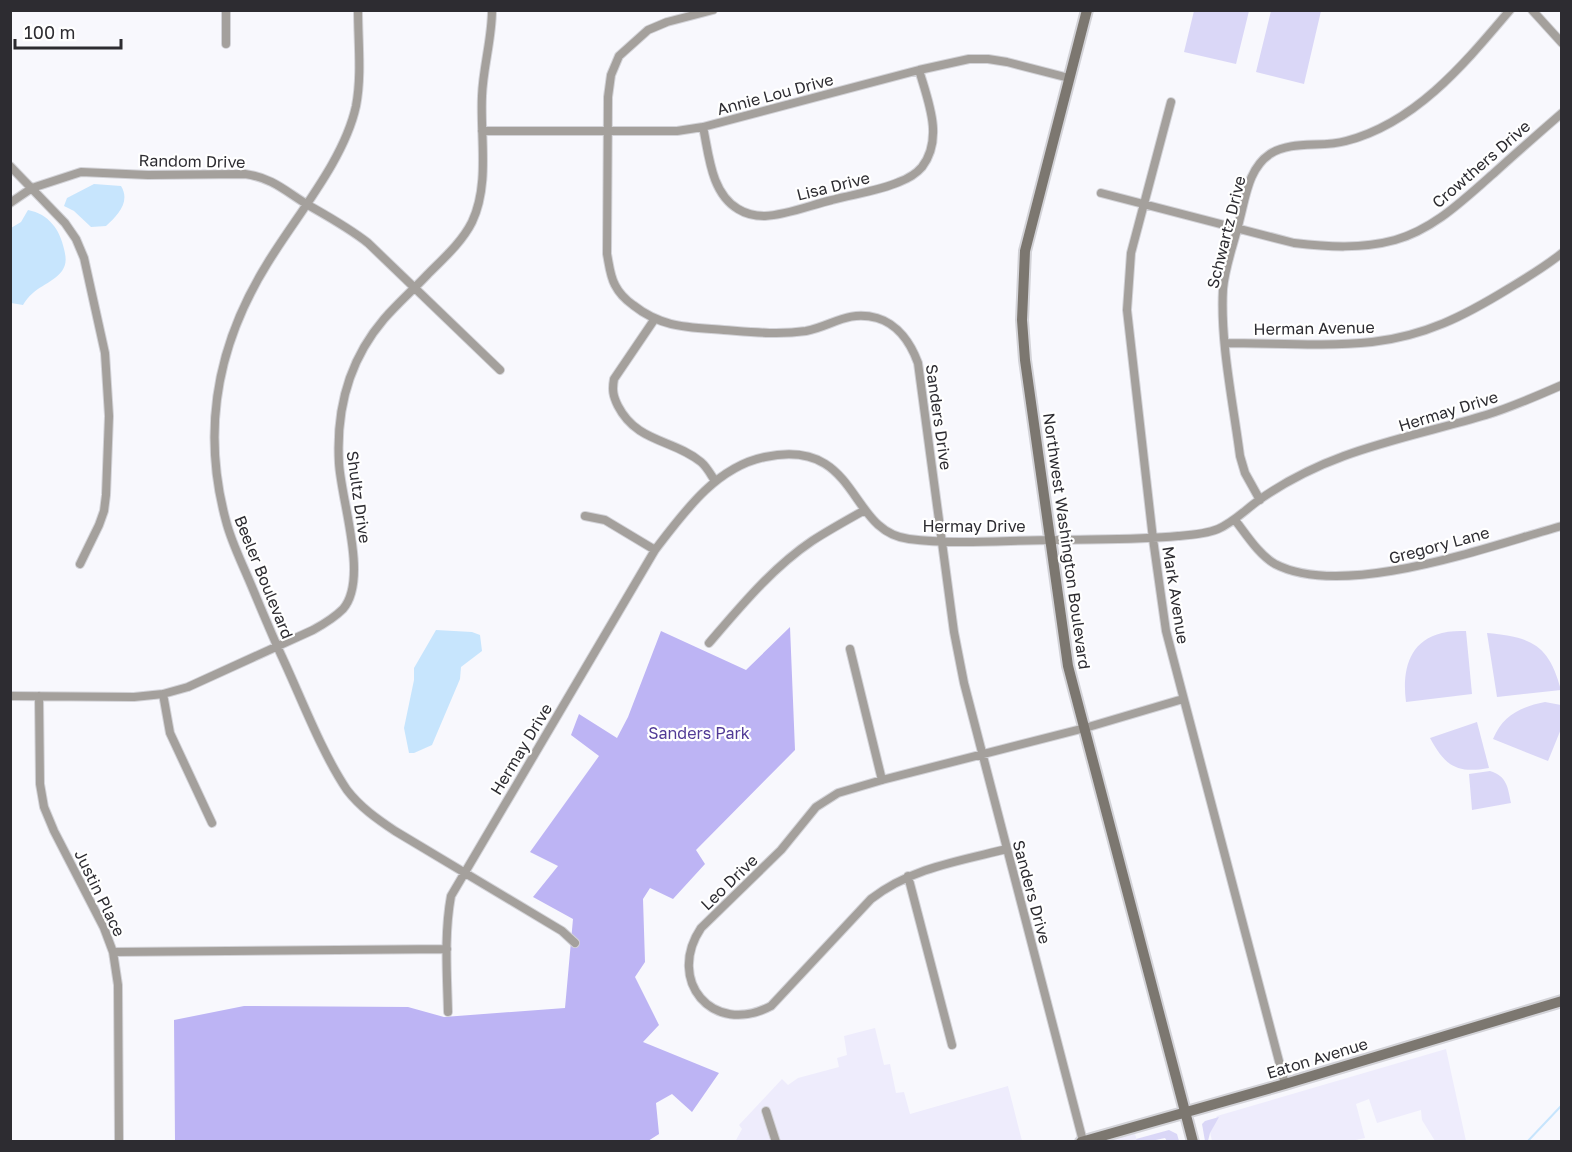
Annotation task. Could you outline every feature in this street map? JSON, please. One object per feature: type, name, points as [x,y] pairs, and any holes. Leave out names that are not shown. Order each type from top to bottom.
[{"type":"main road","name":"Northwest Washington Boulevard","points":[[1087,10],[1028,240],[1022,283],[1025,360],[1068,666],[1193,1142]]},
{"type":"main road","name":"Eaton Avenue","points":[[1082,1141],[1285,1084],[1562,1001]]},
{"type":"street","points":[[226,10],[226,44]]},
{"type":"street","name":"Beeler Boulevard","points":[[358,10],[359,75],[356,105],[349,131],[307,204],[267,265],[238,320],[226,351],[219,380],[214,429],[218,479],[226,521],[277,646],[332,763],[348,791],[369,814],[562,932],[575,943]]},
{"type":"street","name":"Shultz Drive","points":[[10,696],[134,697],[163,694],[188,687],[277,646],[331,620],[344,608],[351,595],[354,579],[354,561],[339,476],[340,413],[348,378],[362,350],[384,320],[463,238],[472,222],[481,189],[482,94],[492,29],[492,10]]},
{"type":"street","name":"Sanders Drive","points":[[713,10],[667,22],[648,30],[619,56],[611,75],[607,131],[607,254],[610,273],[624,298],[654,320],[672,326],[766,333],[809,330],[848,316],[863,316],[879,319],[892,326],[903,335],[913,349],[918,363],[954,632],[964,683],[1082,1141]]},
{"type":"street","name":"Schwartz Drive","points":[[1260,500],[1245,473],[1240,456],[1225,343],[1223,286],[1248,184],[1257,167],[1269,155],[1281,148],[1345,142],[1398,119],[1462,66],[1510,10]]},
{"type":"street","points":[[1532,10],[1562,43]]},
{"type":"street","name":"Annie Lou Drive","points":[[482,130],[662,132],[703,128],[919,70],[969,59],[988,59],[1069,78]]},
{"type":"street","name":"Lisa Drive","points":[[703,128],[713,176],[720,190],[737,209],[750,214],[765,216],[897,183],[921,168],[929,154],[934,137],[933,118],[919,70]]},
{"type":"street","name":"Mark Avenue","points":[[1171,102],[1131,253],[1127,310],[1153,538],[1166,631],[1285,1084]]},
{"type":"street","name":"Crowthers Drive","points":[[1101,193],[1294,243],[1362,246],[1395,240],[1426,228],[1460,203],[1562,113]]},
{"type":"street","points":[[10,166],[65,223],[76,240],[84,258],[105,353],[109,416],[106,495],[99,525],[80,564]]},
{"type":"street","name":"Random Drive","points":[[10,203],[32,188],[81,172],[259,176],[274,182],[349,228],[416,287],[500,370]]},
{"type":"street","name":"Herman Avenue","points":[[1225,343],[1373,342],[1436,327],[1469,313],[1547,265],[1562,253]]},
{"type":"street","points":[[654,320],[614,379],[612,389],[614,398],[629,424],[643,434],[691,455],[704,464],[715,481]]},
{"type":"street","name":"Hermay Drive","points":[[448,1012],[447,914],[451,896],[656,550],[685,512],[715,481],[744,464],[765,457],[798,455],[827,464],[841,476],[865,510],[882,527],[906,539],[943,542],[1153,538],[1215,530],[1234,520],[1260,500],[1309,469],[1347,454],[1488,414],[1562,385]]},
{"type":"street","points":[[709,643],[753,593],[781,567],[812,542],[865,510]]},
{"type":"street","points":[[585,516],[605,520],[656,550]]},
{"type":"street","name":"Gregory Lane","points":[[1234,520],[1272,562],[1290,571],[1311,575],[1377,574],[1408,569],[1562,526]]},
{"type":"street","points":[[850,649],[882,780]]},
{"type":"street","points":[[163,694],[170,733],[212,823]]},
{"type":"street","name":"Justin Place","points":[[39,696],[40,784],[44,807],[104,928],[113,952],[118,985],[119,1142]]},
{"type":"street","name":"Leo Drive","points":[[1007,849],[931,868],[888,886],[871,899],[771,1006],[758,1013],[729,1016],[716,1010],[702,1000],[692,982],[689,952],[701,928],[781,850],[816,807],[838,793],[1085,728],[1183,699]]},
{"type":"street","points":[[908,876],[952,1045]]},
{"type":"street","points":[[113,952],[447,949]]},
{"type":"street","points":[[766,1111],[776,1142]]},
{"type":"shaded area","points":[[1194,11],[1249,11],[1236,64],[1184,52]]},
{"type":"shaded area","points":[[1271,11],[1321,11],[1304,84],[1256,72]]},
{"type":"shaded area","points":[[1466,631],[1472,694],[1406,702],[1405,680],[1410,659],[1415,650],[1431,637],[1445,632]]},
{"type":"shaded area","points":[[1487,633],[1516,637],[1536,646],[1551,663],[1561,690],[1497,697]]},
{"type":"shaded area","points":[[1545,702],[1561,705],[1561,729],[1548,761],[1493,739],[1502,724],[1513,713]]},
{"type":"shaded area","points":[[1477,722],[1489,768],[1468,770],[1453,766],[1441,755],[1430,738]]},
{"type":"shaded area","points":[[1490,771],[1503,779],[1508,788],[1511,803],[1472,810],[1469,774]]},
{"type":"shaded area","points":[[875,1028],[884,1065],[890,1064],[896,1093],[904,1092],[910,1114],[1008,1086],[1022,1141],[735,1142],[742,1129],[739,1125],[782,1079],[788,1085],[798,1078],[839,1067],[837,1058],[847,1055],[844,1036]]},
{"type":"shaded area","points":[[1446,1049],[1466,1141],[1435,1141],[1422,1120],[1421,1110],[1377,1123],[1369,1099],[1356,1104],[1365,1138],[1351,1141],[1212,1141],[1210,1132],[1217,1116]]},
{"type":"shaded area","points":[[1219,1117],[1208,1141],[1205,1141],[1202,1124]]},
{"type":"shaded area","points":[[1133,1126],[1137,1141],[1081,1142]]},
{"type":"shaded area","points":[[1169,1130],[1177,1134],[1179,1141],[1167,1141],[1165,1138],[1151,1141],[1137,1141],[1136,1139]]},
{"type":"green space","name":"Sanders Park","points":[[790,627],[795,750],[696,850],[705,864],[673,899],[650,888],[643,899],[645,962],[635,977],[659,1025],[643,1042],[719,1073],[692,1112],[672,1094],[656,1103],[659,1134],[648,1141],[175,1141],[174,1020],[244,1006],[408,1007],[444,1017],[565,1008],[573,919],[533,897],[558,866],[530,852],[599,756],[571,735],[579,714],[617,738],[628,717],[661,631],[746,670]]},
{"type":"water","points":[[94,184],[121,186],[124,192],[124,203],[106,226],[91,227],[74,211],[64,206],[67,198]]},
{"type":"water","points":[[28,210],[48,219],[56,229],[66,260],[58,276],[32,294],[23,305],[11,303],[11,228],[21,222]]},
{"type":"water","points":[[436,630],[472,632],[480,635],[482,651],[461,667],[460,679],[432,745],[409,753],[404,728],[414,680],[414,668]]},
{"type":"waterway","points":[[1527,1142],[1562,1105]]}]
